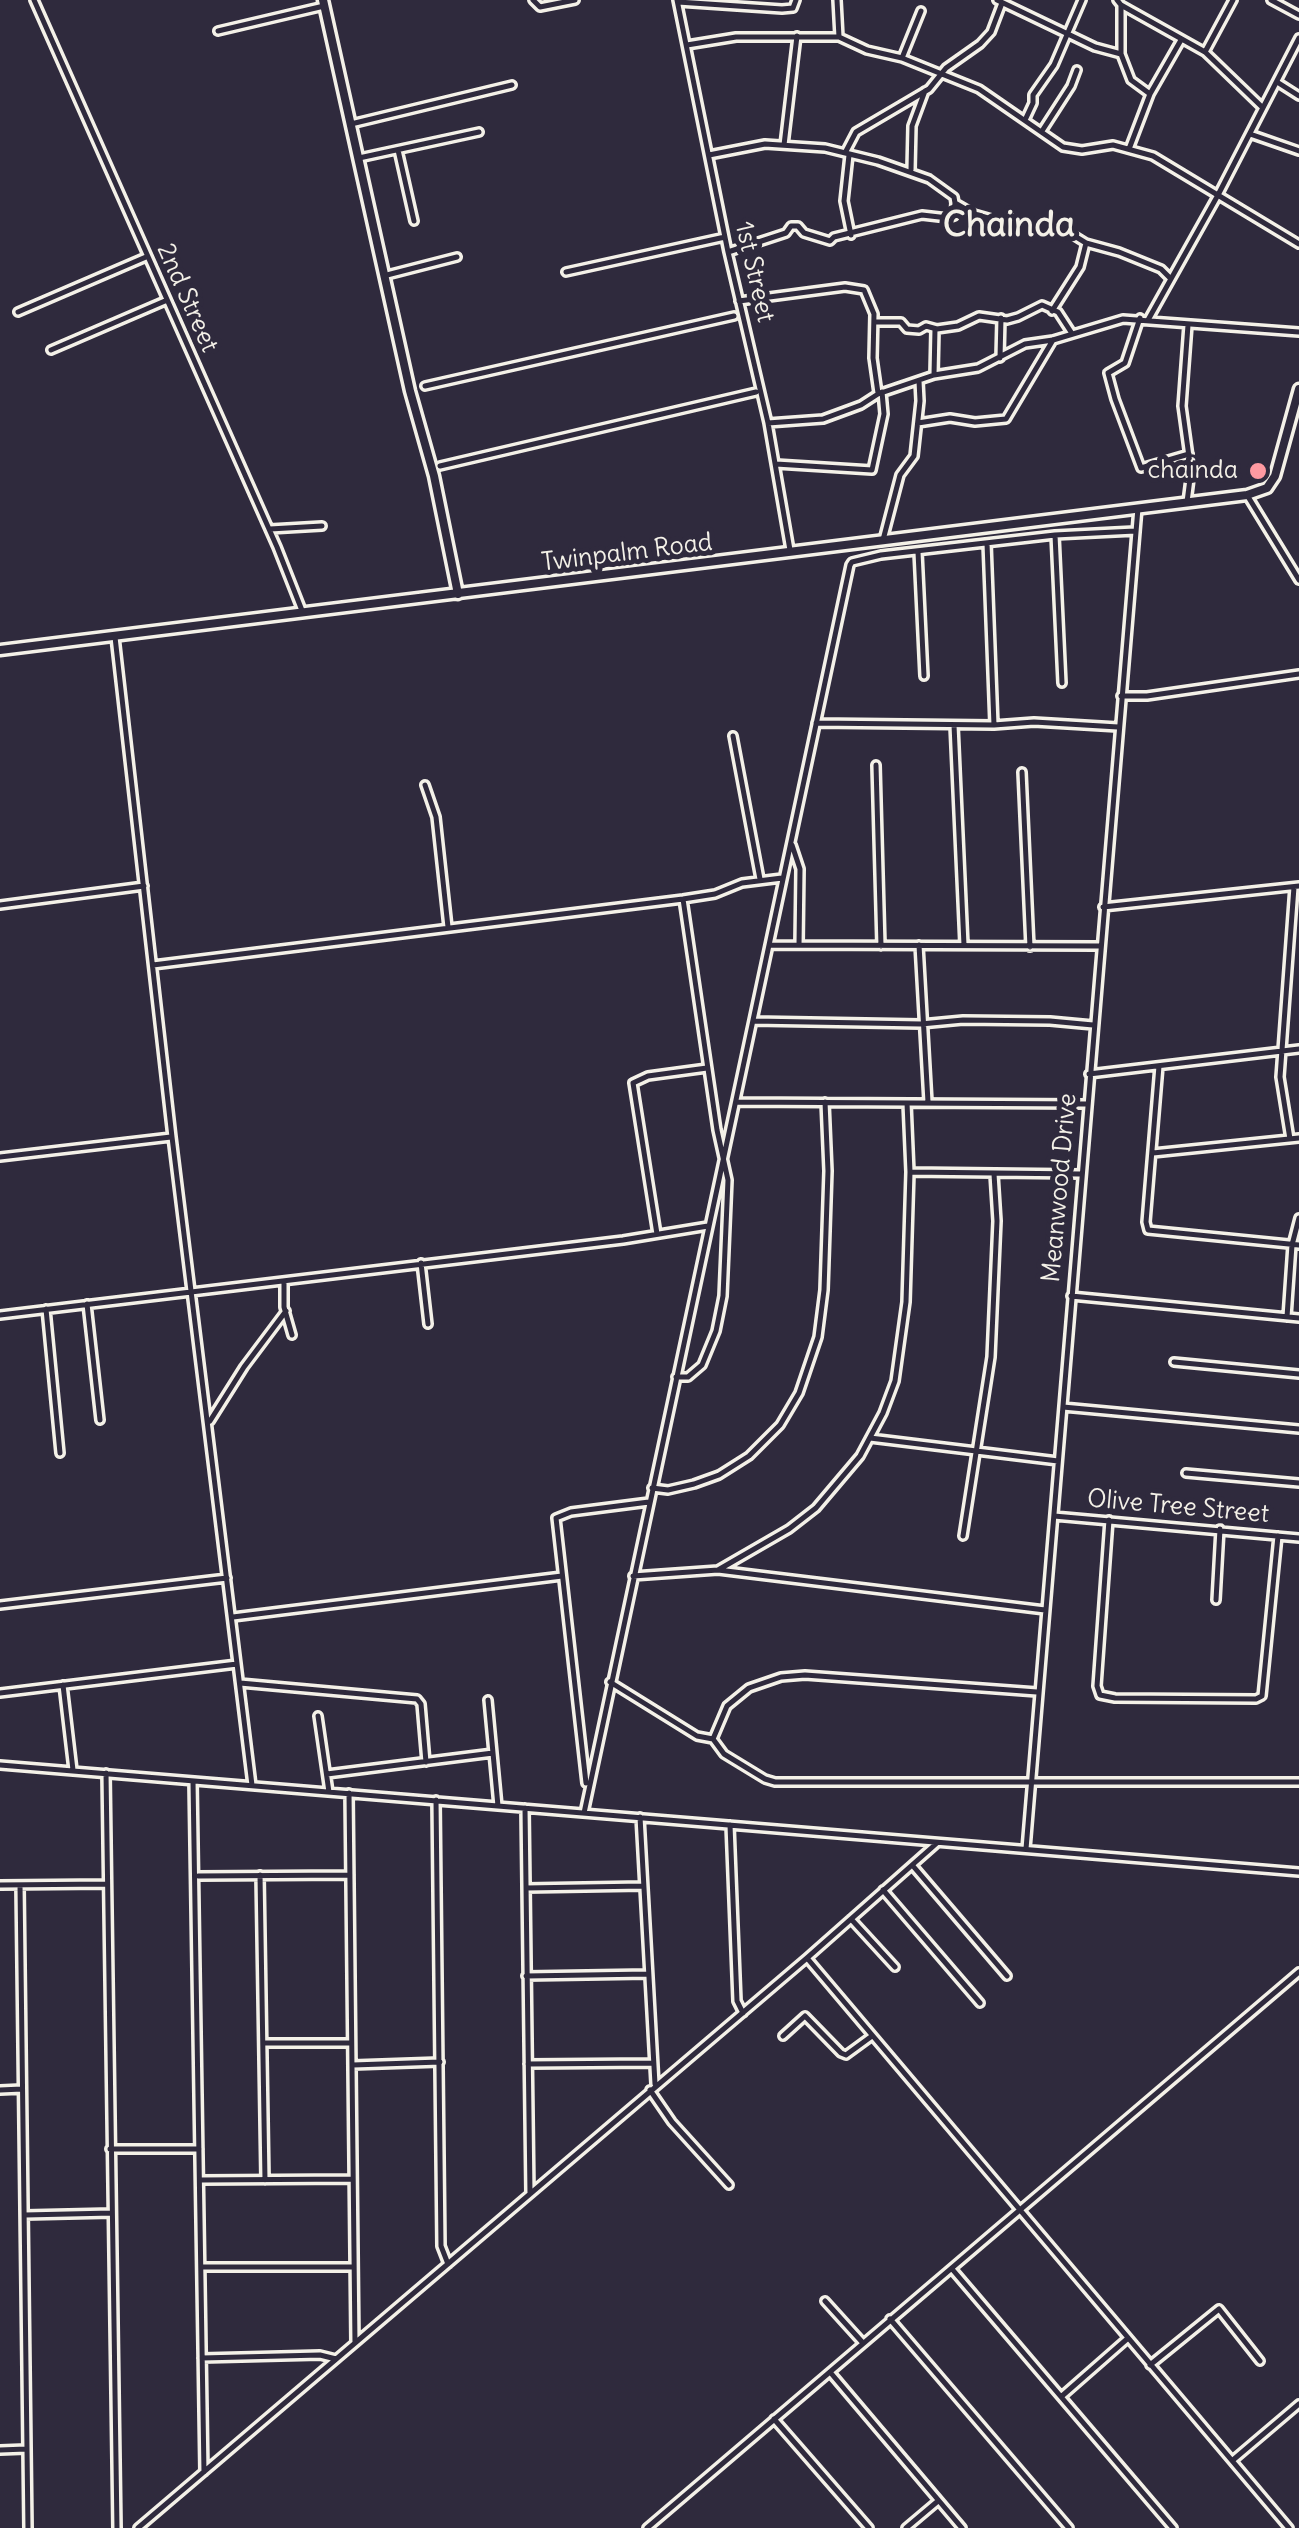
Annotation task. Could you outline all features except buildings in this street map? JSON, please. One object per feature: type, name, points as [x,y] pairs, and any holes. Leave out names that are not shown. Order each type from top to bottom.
[{"type":"main road","points":[[324,3],[458,594]]},
{"type":"main road","name":"Twinpalm Road","points":[[0,650],[1248,495],[1267,488],[1276,476],[1299,390]]},
{"type":"street","name":"2nd Street","points":[[34,0],[303,613]]},
{"type":"street","points":[[533,0],[540,7],[575,0]]},
{"type":"street","points":[[677,1],[782,9],[794,8],[796,0]]},
{"type":"street","points":[[837,0],[839,37]]},
{"type":"street","points":[[1026,119],[1033,95],[1054,65],[1082,0]]},
{"type":"street","points":[[1108,0],[1119,2],[1205,52],[1262,108]]},
{"type":"street","points":[[1205,52],[1233,0]]},
{"type":"street","points":[[1271,0],[1299,15]]},
{"type":"street","name":"1st Street","points":[[677,1],[768,424],[790,554]]},
{"type":"street","points":[[851,235],[844,201],[847,154],[856,132],[925,91],[991,32],[1000,2],[1121,54]]},
{"type":"street","points":[[1119,2],[1121,54],[1131,80],[1150,94]]},
{"type":"street","points":[[218,31],[324,3]]},
{"type":"street","points":[[902,58],[921,12]]},
{"type":"street","points":[[687,45],[736,36],[839,37],[987,93],[1055,144],[1073,149],[1107,145],[1152,156],[1299,244]]},
{"type":"street","points":[[784,145],[797,36]]},
{"type":"street","points":[[1148,320],[1299,38]]},
{"type":"street","points":[[1129,149],[1150,94],[1181,40]]},
{"type":"street","points":[[1042,131],[1072,86],[1077,70]]},
{"type":"street","points":[[1277,82],[1299,96]]},
{"type":"street","points":[[351,124],[512,85]]},
{"type":"street","points":[[912,171],[912,126],[925,91]]},
{"type":"street","points":[[359,158],[479,132]]},
{"type":"street","points":[[1250,134],[1299,151]]},
{"type":"street","points":[[708,155],[765,144],[824,148],[912,171],[954,197],[954,216],[922,215],[830,241],[791,226],[786,233],[728,252]]},
{"type":"street","points":[[398,150],[414,222]]},
{"type":"street","points":[[955,202],[974,214],[1043,225],[1046,230],[1073,235],[1162,269],[1170,278]]},
{"type":"street","points":[[566,272],[725,237]]},
{"type":"street","points":[[1052,311],[1080,267],[1086,243]]},
{"type":"street","points":[[18,312],[146,257]]},
{"type":"street","points":[[387,274],[457,257]]},
{"type":"street","points":[[739,301],[846,287],[864,290],[874,322],[873,358],[884,414],[872,470],[776,464]]},
{"type":"street","points":[[51,350],[165,301]]},
{"type":"street","points":[[874,322],[901,322],[908,328],[935,329],[958,326],[978,316],[1018,318],[1042,305],[1058,312],[1071,332]]},
{"type":"street","points":[[425,386],[734,316]]},
{"type":"street","points":[[1000,358],[1001,318]]},
{"type":"street","points":[[1140,318],[1124,364],[1108,373],[1140,466],[1189,454]]},
{"type":"street","points":[[768,424],[823,418],[934,375],[970,371],[1025,344],[1140,318],[1299,332]]},
{"type":"street","points":[[1187,502],[1192,472],[1182,406],[1188,325]]},
{"type":"street","points":[[934,375],[935,329]]},
{"type":"street","points":[[918,422],[950,418],[975,422],[1006,420],[1053,340]]},
{"type":"street","points":[[882,542],[900,475],[914,456],[919,381]]},
{"type":"street","points":[[440,466],[756,392]]},
{"type":"street","points":[[1248,495],[1299,580]]},
{"type":"street","name":"Meanwood Drive","points":[[1026,1849],[1138,508]]},
{"type":"street","points":[[584,1813],[850,565],[869,558],[1055,534],[1135,531],[1126,510]]},
{"type":"street","points":[[269,529],[322,526]]},
{"type":"street","points":[[1055,534],[1062,683]]},
{"type":"street","points":[[987,543],[994,725]]},
{"type":"street","points":[[918,552],[924,676]]},
{"type":"street","points":[[115,636],[252,1785]]},
{"type":"street","points":[[1121,696],[1147,696],[1299,674]]},
{"type":"street","points":[[816,724],[1034,722],[1118,727]]},
{"type":"street","points":[[954,725],[964,945]]},
{"type":"street","points":[[734,736],[760,879]]},
{"type":"street","points":[[876,765],[881,946]]},
{"type":"street","points":[[1022,772],[1030,947]]},
{"type":"street","points":[[425,785],[436,818],[448,927]]},
{"type":"street","points":[[790,842],[800,869],[799,945]]},
{"type":"street","points":[[153,964],[683,900],[715,894],[732,885],[784,878]]},
{"type":"street","points":[[0,905],[144,886]]},
{"type":"street","points":[[1103,907],[1297,886],[1280,1090],[1290,1140]]},
{"type":"street","points":[[676,1377],[688,1377],[702,1365],[720,1314],[728,1180],[683,900]]},
{"type":"street","points":[[769,945],[1099,946]]},
{"type":"street","points":[[920,945],[921,1024],[928,1102]]},
{"type":"street","points":[[1290,959],[1299,959]]},
{"type":"street","points":[[754,1021],[1050,1021],[1092,1025]]},
{"type":"street","points":[[1089,1074],[1299,1049]]},
{"type":"street","points":[[1159,1066],[1148,1230],[1296,1245]]},
{"type":"street","points":[[657,1234],[633,1083],[648,1076],[707,1068]]},
{"type":"street","points":[[736,1102],[1086,1104]]},
{"type":"street","points":[[652,1488],[668,1490],[694,1484],[749,1456],[780,1425],[799,1392],[813,1360],[822,1306],[828,1171],[825,1102]]},
{"type":"street","points":[[718,1570],[804,1518],[848,1474],[870,1438],[895,1381],[906,1302],[910,1172],[907,1102]]},
{"type":"street","points":[[0,1157],[172,1137]]},
{"type":"street","points":[[1153,1153],[1299,1138]]},
{"type":"street","points":[[910,1172],[1081,1174]]},
{"type":"street","points":[[963,1536],[991,1357],[995,1307],[994,1174]]},
{"type":"street","points":[[1287,1316],[1299,1218]]},
{"type":"street","points":[[0,1315],[708,1226]]},
{"type":"street","points":[[420,1263],[428,1324]]},
{"type":"street","points":[[284,1281],[292,1335]]},
{"type":"street","points":[[1071,1296],[1299,1318]]},
{"type":"street","points":[[87,1304],[100,1420]]},
{"type":"street","points":[[46,1309],[60,1453]]},
{"type":"street","points":[[208,1424],[286,1311]]},
{"type":"street","points":[[1174,1362],[1299,1374]]},
{"type":"street","points":[[1063,1407],[1299,1428]]},
{"type":"street","points":[[870,1438],[1058,1461]]},
{"type":"street","points":[[1186,1473],[1299,1483]]},
{"type":"street","points":[[588,1792],[555,1524],[559,1515],[649,1502]]},
{"type":"street","name":"Olive Tree Street","points":[[1054,1516],[1299,1538]]},
{"type":"street","points":[[1109,1520],[1097,1686],[1100,1696],[1115,1698],[1262,1696],[1278,1536]]},
{"type":"street","points":[[1216,1600],[1220,1530]]},
{"type":"street","points":[[633,1576],[718,1570],[1045,1610]]},
{"type":"street","points":[[232,1617],[562,1576]]},
{"type":"street","points":[[0,1605],[227,1578]]},
{"type":"street","points":[[0,1693],[238,1664]]},
{"type":"street","points":[[713,1738],[727,1706],[749,1688],[781,1677],[805,1675],[1038,1692]]},
{"type":"street","points":[[610,1682],[697,1736],[713,1738],[724,1754],[765,1780],[775,1782],[1299,1782]]},
{"type":"street","points":[[240,1683],[417,1699],[422,1704],[426,1762]]},
{"type":"street","points":[[63,1686],[72,1770]]},
{"type":"street","points":[[488,1700],[498,1806]]},
{"type":"street","points":[[318,1716],[329,1792]]},
{"type":"street","points":[[327,1774],[493,1753]]},
{"type":"street","points":[[0,1764],[1299,1872]]},
{"type":"street","points":[[106,1773],[116,2528]]},
{"type":"street","points":[[193,1781],[204,2472]]},
{"type":"street","points":[[349,1793],[355,2343]]},
{"type":"street","points":[[436,1800],[441,2246],[448,2264]]},
{"type":"street","points":[[525,1808],[530,2194]]},
{"type":"street","points":[[640,1817],[652,2088],[672,2122],[729,2185]]},
{"type":"street","points":[[730,1825],[737,2001],[743,2013]]},
{"type":"street","points":[[138,2528],[938,1842]]},
{"type":"street","points":[[913,1866],[1008,1976]]},
{"type":"street","points":[[196,1876],[350,1875]]},
{"type":"street","points":[[260,1876],[265,2180]]},
{"type":"street","points":[[0,1885],[106,1884]]},
{"type":"street","points":[[20,1885],[28,2528]]},
{"type":"street","points":[[525,1888],[644,1886]]},
{"type":"street","points":[[884,1890],[980,2003]]},
{"type":"street","points":[[851,1919],[895,1967]]},
{"type":"street","points":[[807,1958],[1289,2528]]},
{"type":"street","points":[[647,2528],[1299,1972]]},
{"type":"street","points":[[526,1976],[648,1974]]},
{"type":"street","points":[[784,2036],[805,2016],[841,2054],[846,2055],[872,2036]]},
{"type":"street","points":[[264,2043],[351,2044]]},
{"type":"street","points":[[352,2065],[440,2062]]},
{"type":"street","points":[[528,2064],[652,2064]]},
{"type":"street","points":[[0,2090],[22,2090]]},
{"type":"street","points":[[110,2149],[199,2149]]},
{"type":"street","points":[[200,2180],[353,2179]]},
{"type":"street","points":[[24,2215],[112,2212]]},
{"type":"street","points":[[201,2267],[353,2268]]},
{"type":"street","points":[[952,2268],[1173,2528]]},
{"type":"street","points":[[824,2301],[864,2343]]},
{"type":"street","points":[[1150,2365],[1216,2309],[1222,2311],[1260,2361]]},
{"type":"street","points":[[890,2319],[1069,2528]]},
{"type":"street","points":[[1061,2397],[1126,2339]]},
{"type":"street","points":[[202,2358],[320,2355],[336,2359]]},
{"type":"street","points":[[830,2372],[962,2528]]},
{"type":"street","points":[[1233,2460],[1299,2404]]},
{"type":"street","points":[[774,2419],[869,2528]]},
{"type":"street","points":[[0,2450],[26,2450]]},
{"type":"street","points":[[906,2528],[938,2500]]},
{"type":"place","name":"chainda","points":[[1258,471]]},
{"type":"district","name":"Chainda","points":[[1009,226]]}]
